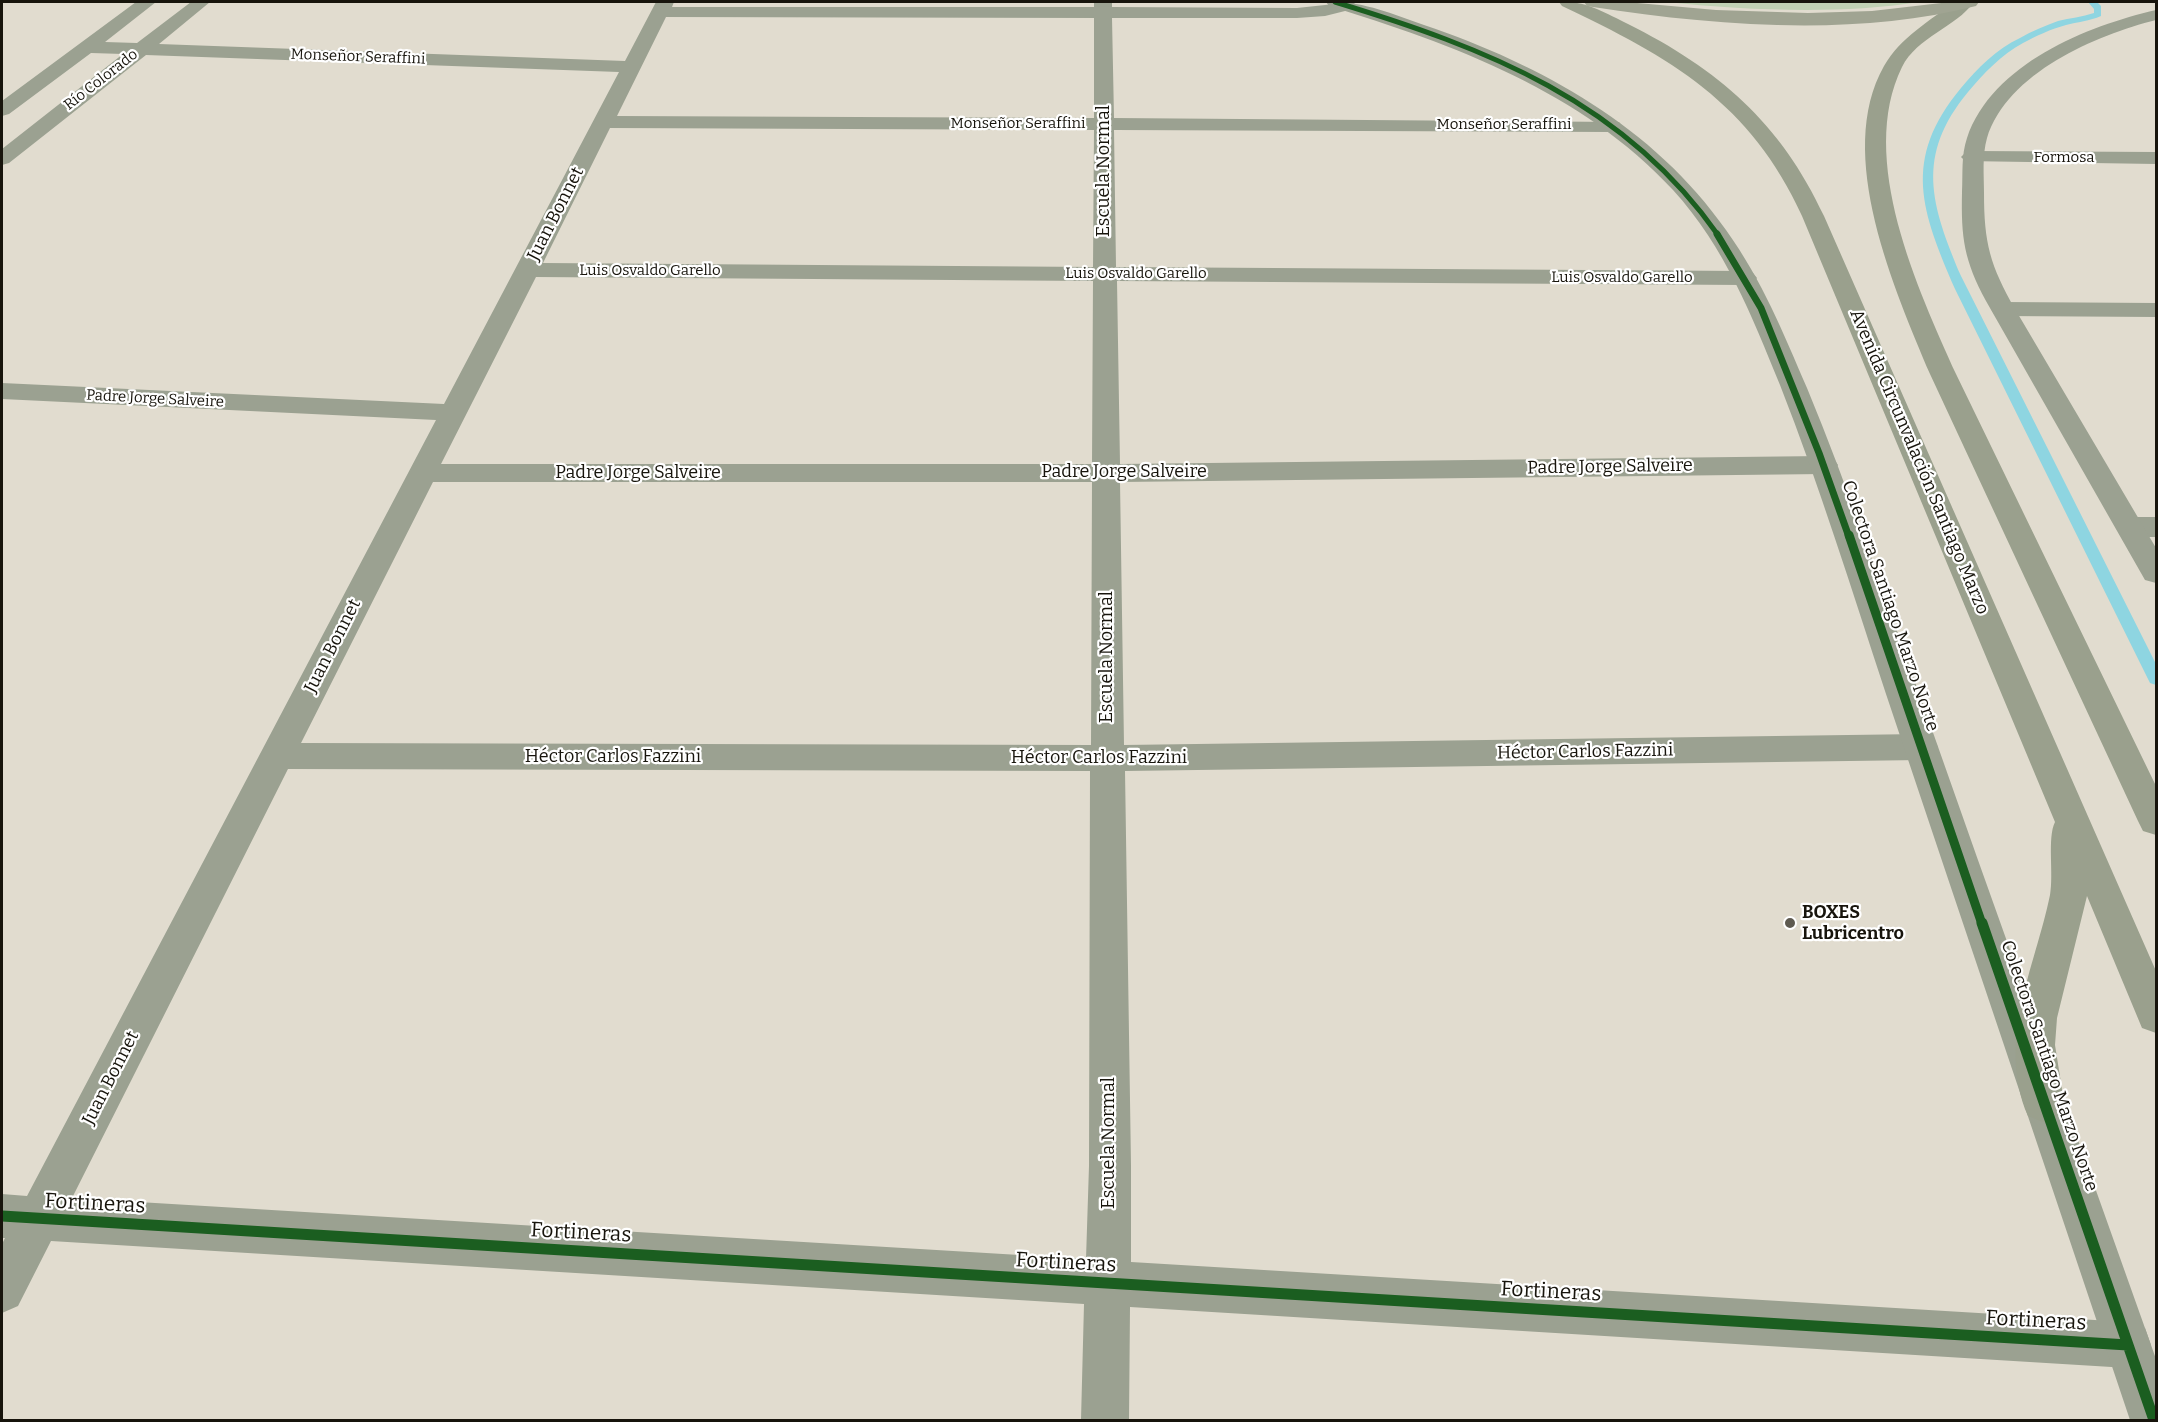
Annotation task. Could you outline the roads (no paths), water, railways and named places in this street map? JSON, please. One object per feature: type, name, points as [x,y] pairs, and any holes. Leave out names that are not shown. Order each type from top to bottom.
[{"type":"highway","points":[[1593,2],[1685,13],[1797,19],[1908,14],[1967,2]]},
{"type":"main road","name":"Avenida Circunvalación Santiago Marzo","points":[[1568,2],[1637,36],[1700,76],[1755,124],[1783,159],[1813,216],[2157,1015]]},
{"type":"main road","points":[[1967,2],[1906,49],[1893,65],[1884,84],[1877,124],[1877,158],[1892,238],[1913,303],[1943,374],[2157,821]]},
{"type":"main road","points":[[2043,1102],[2035,1045],[2037,1018],[2069,893],[2071,870],[2070,837],[2062,796]]},
{"type":"street","name":"Río Colorado","points":[[2,110],[147,2]]},
{"type":"street","name":"Río Colorado","points":[[2,159],[201,2]]},
{"type":"street","points":[[662,7],[1103,7],[1297,13],[1324,11],[1341,3]]},
{"type":"street","name":"Colectora Santiago Marzo Norte","points":[[1341,3],[1435,35],[1495,60],[1556,92],[1612,126],[1640,146],[1680,185],[1715,230],[1746,279],[1758,301],[1824,465],[2154,1420]]},
{"type":"street","name":"Juan Bonnet","points":[[2,1290],[20,1217],[276,756],[662,7]]},
{"type":"street","name":"Escuela Normal","points":[[1103,7],[1108,758],[1109,1284],[1106,1420]]},
{"type":"street","points":[[2157,15],[2094,34],[2062,50],[2034,68],[1994,108],[1980,132],[1972,158],[1975,245],[1983,269],[2003,309],[2144,527],[2157,573]]},
{"type":"street","name":"Monseñor Seraffini","points":[[86,47],[631,67]]},
{"type":"street","name":"Monseñor Seraffini","points":[[603,122],[1612,126]]},
{"type":"street","name":"Formosa","points":[[1972,158],[2157,158]]},
{"type":"street","name":"Luis Osvaldo Garello","points":[[527,270],[1746,279]]},
{"type":"street","points":[[2003,309],[2157,310]]},
{"type":"street","name":"Padre Jorge Salveire","points":[[2,391],[453,413]]},
{"type":"street","name":"Padre Jorge Salveire","points":[[423,473],[1106,473],[1824,465]]},
{"type":"street","name":"Héctor Carlos Fazzini","points":[[276,756],[1108,758],[1921,747]]},
{"type":"street","name":"Fortineras","points":[[20,1217],[2128,1345]]},
{"type":"waterway","points":[[2092,2],[2098,8],[2098,14],[2062,23],[2020,41],[1990,62],[1975,78],[1948,113],[1938,131],[1927,166],[1927,181],[1937,229],[1961,289],[2156,679]]},
{"type":"place","name":"BOXES Lubricentro","points":[[1790,923]]}]
